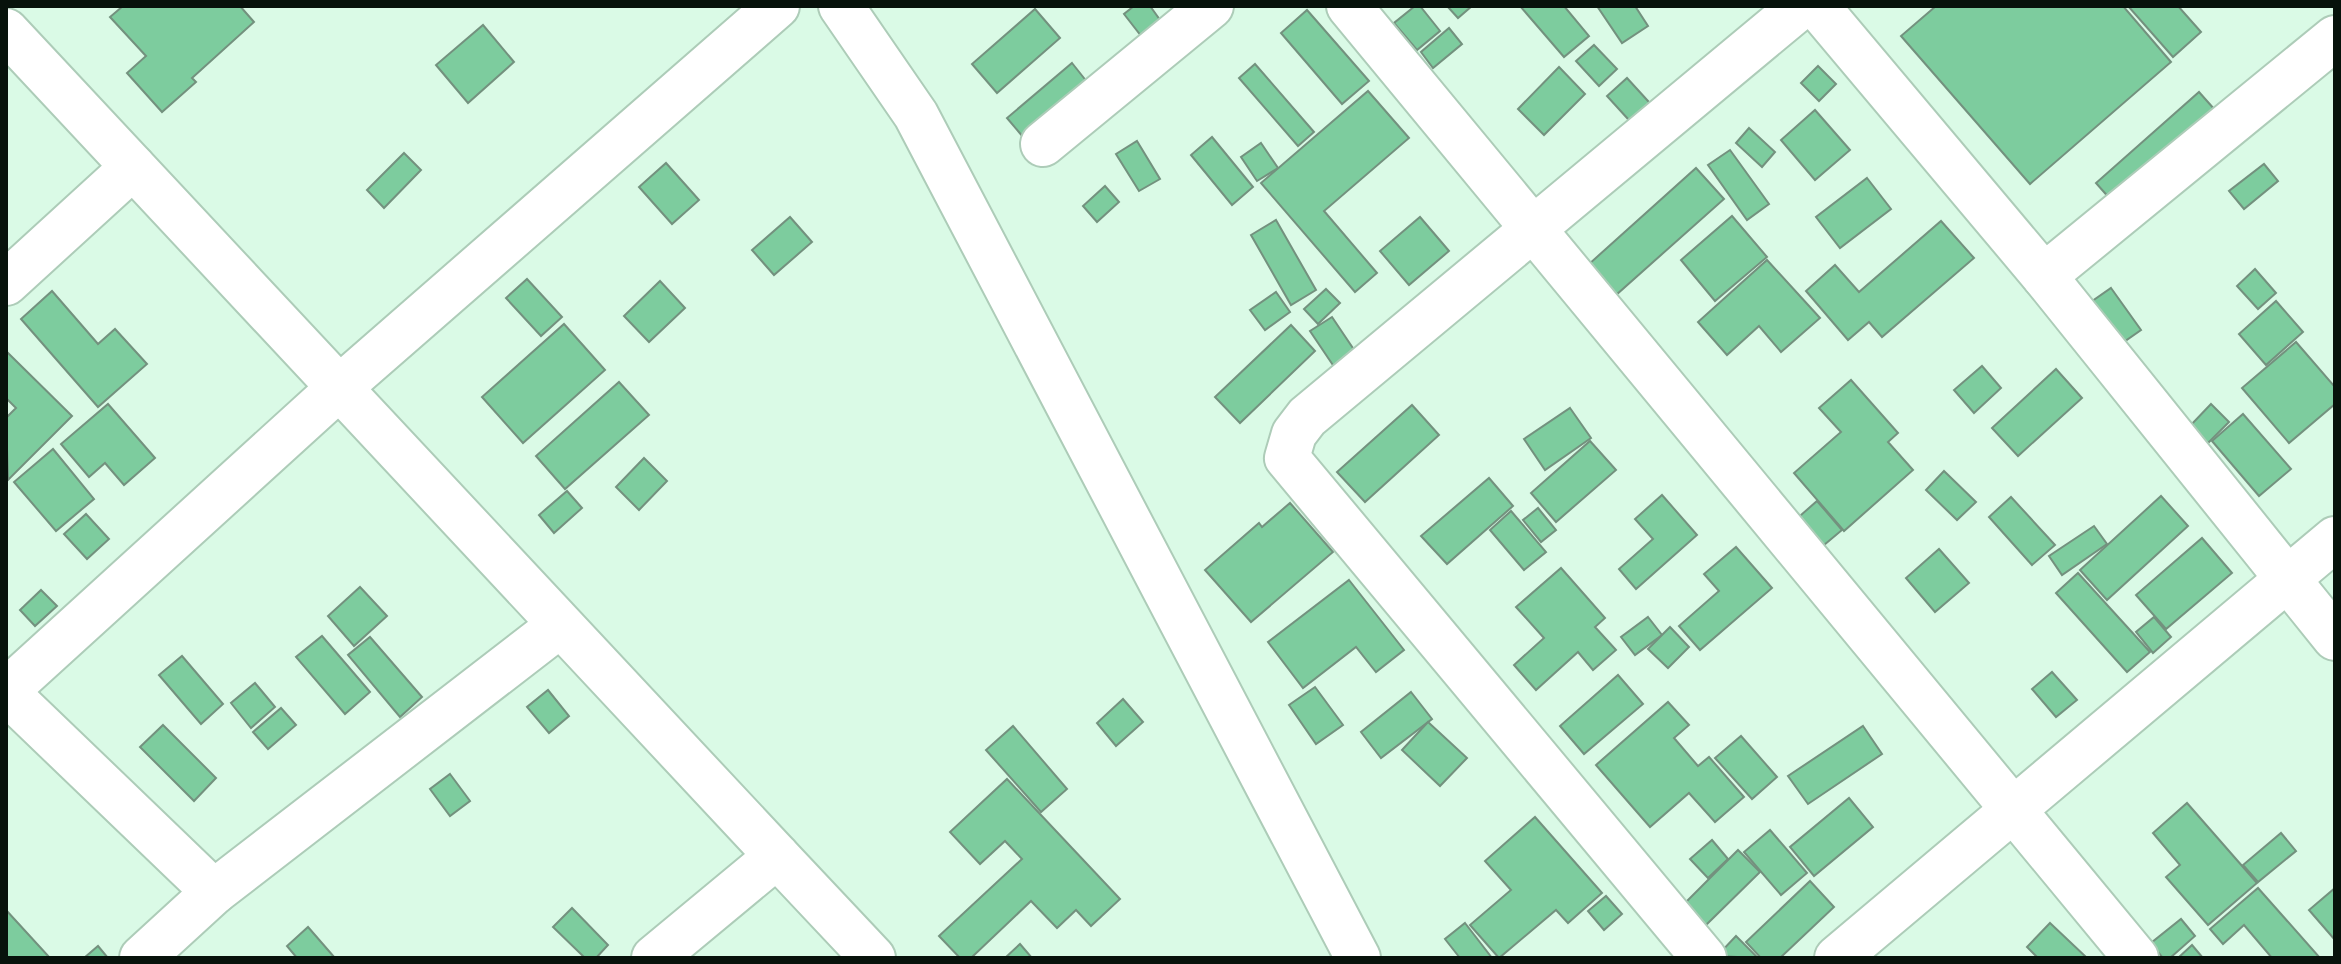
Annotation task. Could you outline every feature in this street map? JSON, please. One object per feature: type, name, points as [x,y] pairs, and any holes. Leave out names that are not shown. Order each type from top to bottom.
[{"type":"street","points":[[214,892],[6,691],[339,388],[777,6]]},
{"type":"street","points":[[841,6],[916,115],[1358,958]]},
{"type":"street","points":[[1043,144],[1211,6]]},
{"type":"street","points":[[1349,6],[2136,958]]},
{"type":"street","points":[[1704,958],[1287,458],[1294,434],[1307,417],[1532,226],[1817,8],[2044,276],[2335,638]]},
{"type":"street","points":[[6,31],[873,958]]},
{"type":"street","points":[[2044,276],[2335,38]]},
{"type":"street","points":[[6,283],[133,167]]},
{"type":"street","points":[[1837,958],[2335,539]]},
{"type":"street","points":[[142,958],[214,892],[560,625]]},
{"type":"street","points":[[654,958],[777,856]]},
{"type":"building","points":[[123,6],[240,6],[254,22],[192,78],[196,82],[162,112],[127,73],[146,56],[110,17]]},
{"type":"building","points":[[1134,6],[1150,6],[1168,31],[1149,46],[1124,14]]},
{"type":"building","points":[[1415,6],[1420,6],[1440,31],[1417,50],[1394,23]]},
{"type":"building","points":[[1447,6],[1472,6],[1458,18]]},
{"type":"building","points":[[1520,6],[1564,6],[1589,36],[1564,57]]},
{"type":"building","points":[[1597,6],[1635,6],[1648,26],[1622,43]]},
{"type":"building","points":[[1936,6],[2123,6],[2171,62],[2030,184],[1901,36]]},
{"type":"building","points":[[2128,6],[2178,6],[2201,32],[2173,57]]},
{"type":"building","points":[[1035,9],[1060,38],[997,93],[972,64]]},
{"type":"building","points":[[1307,10],[1369,81],[1342,104],[1281,33]]},
{"type":"building","points":[[483,25],[514,62],[468,103],[436,65]]},
{"type":"building","points":[[1449,28],[1462,44],[1433,68],[1421,52]]},
{"type":"building","points":[[1594,45],[1617,69],[1599,86],[1576,61]]},
{"type":"building","points":[[1072,63],[1099,97],[1034,150],[1007,118]]},
{"type":"building","points":[[1255,64],[1314,132],[1298,146],[1239,78]]},
{"type":"building","points":[[1818,66],[1836,84],[1819,101],[1801,83]]},
{"type":"building","points":[[1559,67],[1585,94],[1544,135],[1518,109]]},
{"type":"building","points":[[1627,78],[1658,112],[1638,130],[1607,96]]},
{"type":"building","points":[[1368,91],[1409,138],[1324,211],[1377,273],[1355,292],[1261,183]]},
{"type":"building","points":[[2199,92],[2223,119],[2119,209],[2096,183]]},
{"type":"building","points":[[1815,110],[1850,150],[1815,180],[1781,140]]},
{"type":"building","points":[[1749,128],[1775,152],[1762,167],[1736,143]]},
{"type":"building","points":[[1212,137],[1253,187],[1232,205],[1191,155]]},
{"type":"building","points":[[1137,141],[1160,179],[1139,191],[1116,154]]},
{"type":"building","points":[[1261,143],[1278,168],[1257,181],[1241,157]]},
{"type":"building","points":[[1730,150],[1769,204],[1747,220],[1708,165]]},
{"type":"building","points":[[404,153],[421,170],[384,208],[367,190]]},
{"type":"building","points":[[666,163],[699,200],[672,224],[639,187]]},
{"type":"building","points":[[2264,164],[2278,181],[2244,209],[2229,191]]},
{"type":"building","points":[[1696,168],[1724,199],[1616,295],[1588,265]]},
{"type":"building","points":[[1867,178],[1891,209],[1840,248],[1816,217]]},
{"type":"building","points":[[1105,186],[1119,202],[1097,222],[1083,206]]},
{"type":"building","points":[[1732,216],[1767,257],[1715,301],[1681,260]]},
{"type":"building","points":[[790,217],[812,242],[774,275],[752,250]]},
{"type":"building","points":[[1420,217],[1449,251],[1409,285],[1380,251]]},
{"type":"building","points":[[1276,220],[1316,290],[1291,305],[1251,235]]},
{"type":"building","points":[[1941,221],[1974,258],[1882,337],[1869,322],[1848,340],[1806,291],[1835,265],[1859,292]]},
{"type":"building","points":[[1767,260],[1820,318],[1781,352],[1759,326],[1727,355],[1698,322]]},
{"type":"building","points":[[2255,269],[2276,293],[2258,309],[2237,286]]},
{"type":"building","points":[[527,279],[562,317],[541,336],[506,298]]},
{"type":"building","points":[[660,281],[685,308],[649,342],[624,316]]},
{"type":"building","points":[[2111,288],[2141,330],[2118,346],[2088,304]]},
{"type":"building","points":[[1326,289],[1340,303],[1318,324],[1304,309]]},
{"type":"building","points":[[52,291],[98,344],[115,329],[147,364],[98,407],[21,319]]},
{"type":"building","points":[[1276,292],[1290,312],[1265,330],[1250,310]]},
{"type":"building","points":[[2276,301],[2303,332],[2266,365],[2239,334]]},
{"type":"building","points":[[1332,317],[1369,372],[1347,386],[1310,331]]},
{"type":"building","points":[[564,324],[605,370],[523,443],[482,397]]},
{"type":"building","points":[[1291,325],[1315,351],[1240,423],[1215,397]]},
{"type":"building","points":[[2296,342],[2335,387],[2335,404],[2289,443],[2242,388]]},
{"type":"building","points":[[6,351],[72,416],[8,480],[6,418],[16,408],[6,398]]},
{"type":"building","points":[[1982,366],[2001,388],[1974,413],[1954,390]]},
{"type":"building","points":[[2056,369],[2082,398],[2018,456],[1992,428]]},
{"type":"building","points":[[1851,380],[1898,433],[1888,442],[1913,470],[1844,531],[1794,473],[1841,432],[1819,408]]},
{"type":"building","points":[[619,382],[649,415],[565,489],[536,456]]},
{"type":"building","points":[[108,404],[155,458],[124,485],[105,463],[89,477],[61,444]]},
{"type":"building","points":[[2211,404],[2229,422],[2206,445],[2189,427]]},
{"type":"building","points":[[1412,405],[1439,435],[1365,502],[1337,472]]},
{"type":"building","points":[[1570,408],[1591,438],[1545,470],[1524,439]]},
{"type":"building","points":[[2243,414],[2291,469],[2259,496],[2212,441]]},
{"type":"building","points":[[1590,441],[1616,470],[1556,522],[1531,493]]},
{"type":"building","points":[[53,449],[94,499],[56,531],[14,482]]},
{"type":"building","points":[[644,458],[667,481],[639,510],[616,487]]},
{"type":"building","points":[[1944,471],[1976,502],[1957,520],[1926,490]]},
{"type":"building","points":[[1489,478],[1513,506],[1447,564],[1421,536]]},
{"type":"building","points":[[567,491],[582,508],[554,533],[539,515]]},
{"type":"building","points":[[1662,495],[1697,535],[1636,589],[1619,569],[1653,539],[1635,519]]},
{"type":"building","points":[[2161,496],[2188,526],[2107,600],[2080,570]]},
{"type":"building","points":[[2011,497],[2055,545],[2032,565],[1989,517]]},
{"type":"building","points":[[1817,501],[1842,530],[1818,550],[1793,522]]},
{"type":"building","points":[[1290,503],[1333,552],[1251,622],[1205,570],[1259,523],[1262,527]]},
{"type":"building","points":[[1538,508],[1556,530],[1541,542],[1523,520]]},
{"type":"building","points":[[1511,511],[1546,552],[1524,570],[1490,530]]},
{"type":"building","points":[[86,514],[109,539],[87,559],[64,534]]},
{"type":"building","points":[[2094,526],[2107,544],[2062,575],[2049,556]]},
{"type":"building","points":[[2202,538],[2232,573],[2166,629],[2136,595]]},
{"type":"building","points":[[1736,547],[1772,588],[1700,650],[1679,626],[1719,591],[1704,574]]},
{"type":"building","points":[[1939,549],[1969,583],[1935,612],[1906,578]]},
{"type":"building","points":[[1561,568],[1605,618],[1595,627],[1616,650],[1593,670],[1578,652],[1536,690],[1514,665],[1544,638],[1516,607]]},
{"type":"building","points":[[2078,573],[2150,652],[2127,672],[2056,593]]},
{"type":"building","points":[[1349,580],[1404,650],[1376,672],[1356,647],[1303,688],[1268,642]]},
{"type":"building","points":[[360,587],[387,616],[354,646],[328,616]]},
{"type":"building","points":[[41,590],[57,606],[35,626],[20,610]]},
{"type":"building","points":[[1648,617],[1662,635],[1635,655],[1621,637]]},
{"type":"building","points":[[2154,617],[2171,637],[2153,653],[2136,632]]},
{"type":"building","points":[[1670,627],[1689,647],[1668,668],[1648,649]]},
{"type":"building","points":[[322,636],[370,692],[345,714],[296,657]]},
{"type":"building","points":[[370,637],[422,697],[400,717],[348,655]]},
{"type":"building","points":[[182,656],[223,704],[201,724],[159,675]]},
{"type":"building","points":[[2052,672],[2077,700],[2056,717],[2032,689]]},
{"type":"building","points":[[1618,675],[1643,704],[1584,754],[1560,726]]},
{"type":"building","points":[[255,683],[275,707],[251,728],[231,703]]},
{"type":"building","points":[[1315,687],[1343,725],[1316,744],[1289,705]]},
{"type":"building","points":[[548,690],[569,716],[549,733],[527,707]]},
{"type":"building","points":[[1411,692],[1432,719],[1381,758],[1361,732]]},
{"type":"building","points":[[1123,699],[1143,722],[1116,746],[1097,723]]},
{"type":"building","points":[[1668,702],[1689,725],[1674,738],[1698,766],[1709,757],[1744,797],[1715,822],[1689,793],[1650,827],[1596,765]]},
{"type":"building","points":[[281,708],[296,725],[268,749],[253,732]]},
{"type":"building","points":[[1428,722],[1467,758],[1440,786],[1402,750]]},
{"type":"building","points":[[163,725],[216,778],[194,801],[140,747]]},
{"type":"building","points":[[1013,726],[1067,789],[1041,812],[986,750]]},
{"type":"building","points":[[1863,726],[1882,754],[1808,804],[1788,776]]},
{"type":"building","points":[[1741,736],[1777,777],[1752,799],[1715,758]]},
{"type":"building","points":[[450,774],[470,801],[450,816],[430,789]]},
{"type":"building","points":[[1007,779],[1120,899],[1091,926],[1076,910],[1057,928],[1031,901],[971,958],[960,958],[939,936],[1022,859],[1005,841],[980,864],[950,832]]},
{"type":"building","points":[[1849,798],[1873,827],[1814,876],[1790,847]]},
{"type":"building","points":[[2187,803],[2257,883],[2208,925],[2166,877],[2180,865],[2153,833]]},
{"type":"building","points":[[1535,817],[1602,893],[1568,923],[1556,910],[1499,958],[1470,925],[1511,890],[1485,861]]},
{"type":"building","points":[[1770,830],[1807,873],[1781,895],[1744,852]]},
{"type":"building","points":[[2281,833],[2296,851],[2258,882],[2243,865]]},
{"type":"building","points":[[1712,840],[1728,859],[1708,878],[1690,859]]},
{"type":"building","points":[[1738,850],[1760,872],[1705,926],[1684,904]]},
{"type":"building","points":[[1810,881],[1834,907],[1780,958],[1761,958],[1746,942]]},
{"type":"building","points":[[2258,888],[2320,958],[2272,958],[2244,925],[2223,944],[2210,929]]},
{"type":"building","points":[[2335,888],[2335,940],[2309,910]]},
{"type":"building","points":[[1606,896],[1622,914],[1604,930],[1588,911]]},
{"type":"building","points":[[572,908],[608,945],[596,958],[585,958],[553,927]]},
{"type":"building","points":[[6,910],[50,958],[6,958]]},
{"type":"building","points":[[2181,919],[2195,936],[2170,958],[2163,958],[2151,943]]},
{"type":"building","points":[[1465,923],[1492,958],[1460,958],[1445,939]]},
{"type":"building","points":[[2050,923],[2086,957],[2038,958],[2027,947]]},
{"type":"building","points":[[308,927],[335,958],[297,958],[287,946]]},
{"type":"building","points":[[1736,936],[1758,958],[1717,956]]},
{"type":"building","points":[[1020,944],[1032,958],[1005,958]]},
{"type":"building","points":[[2192,945],[2203,958],[2178,958]]},
{"type":"building","points":[[98,946],[108,958],[84,958]]}]
